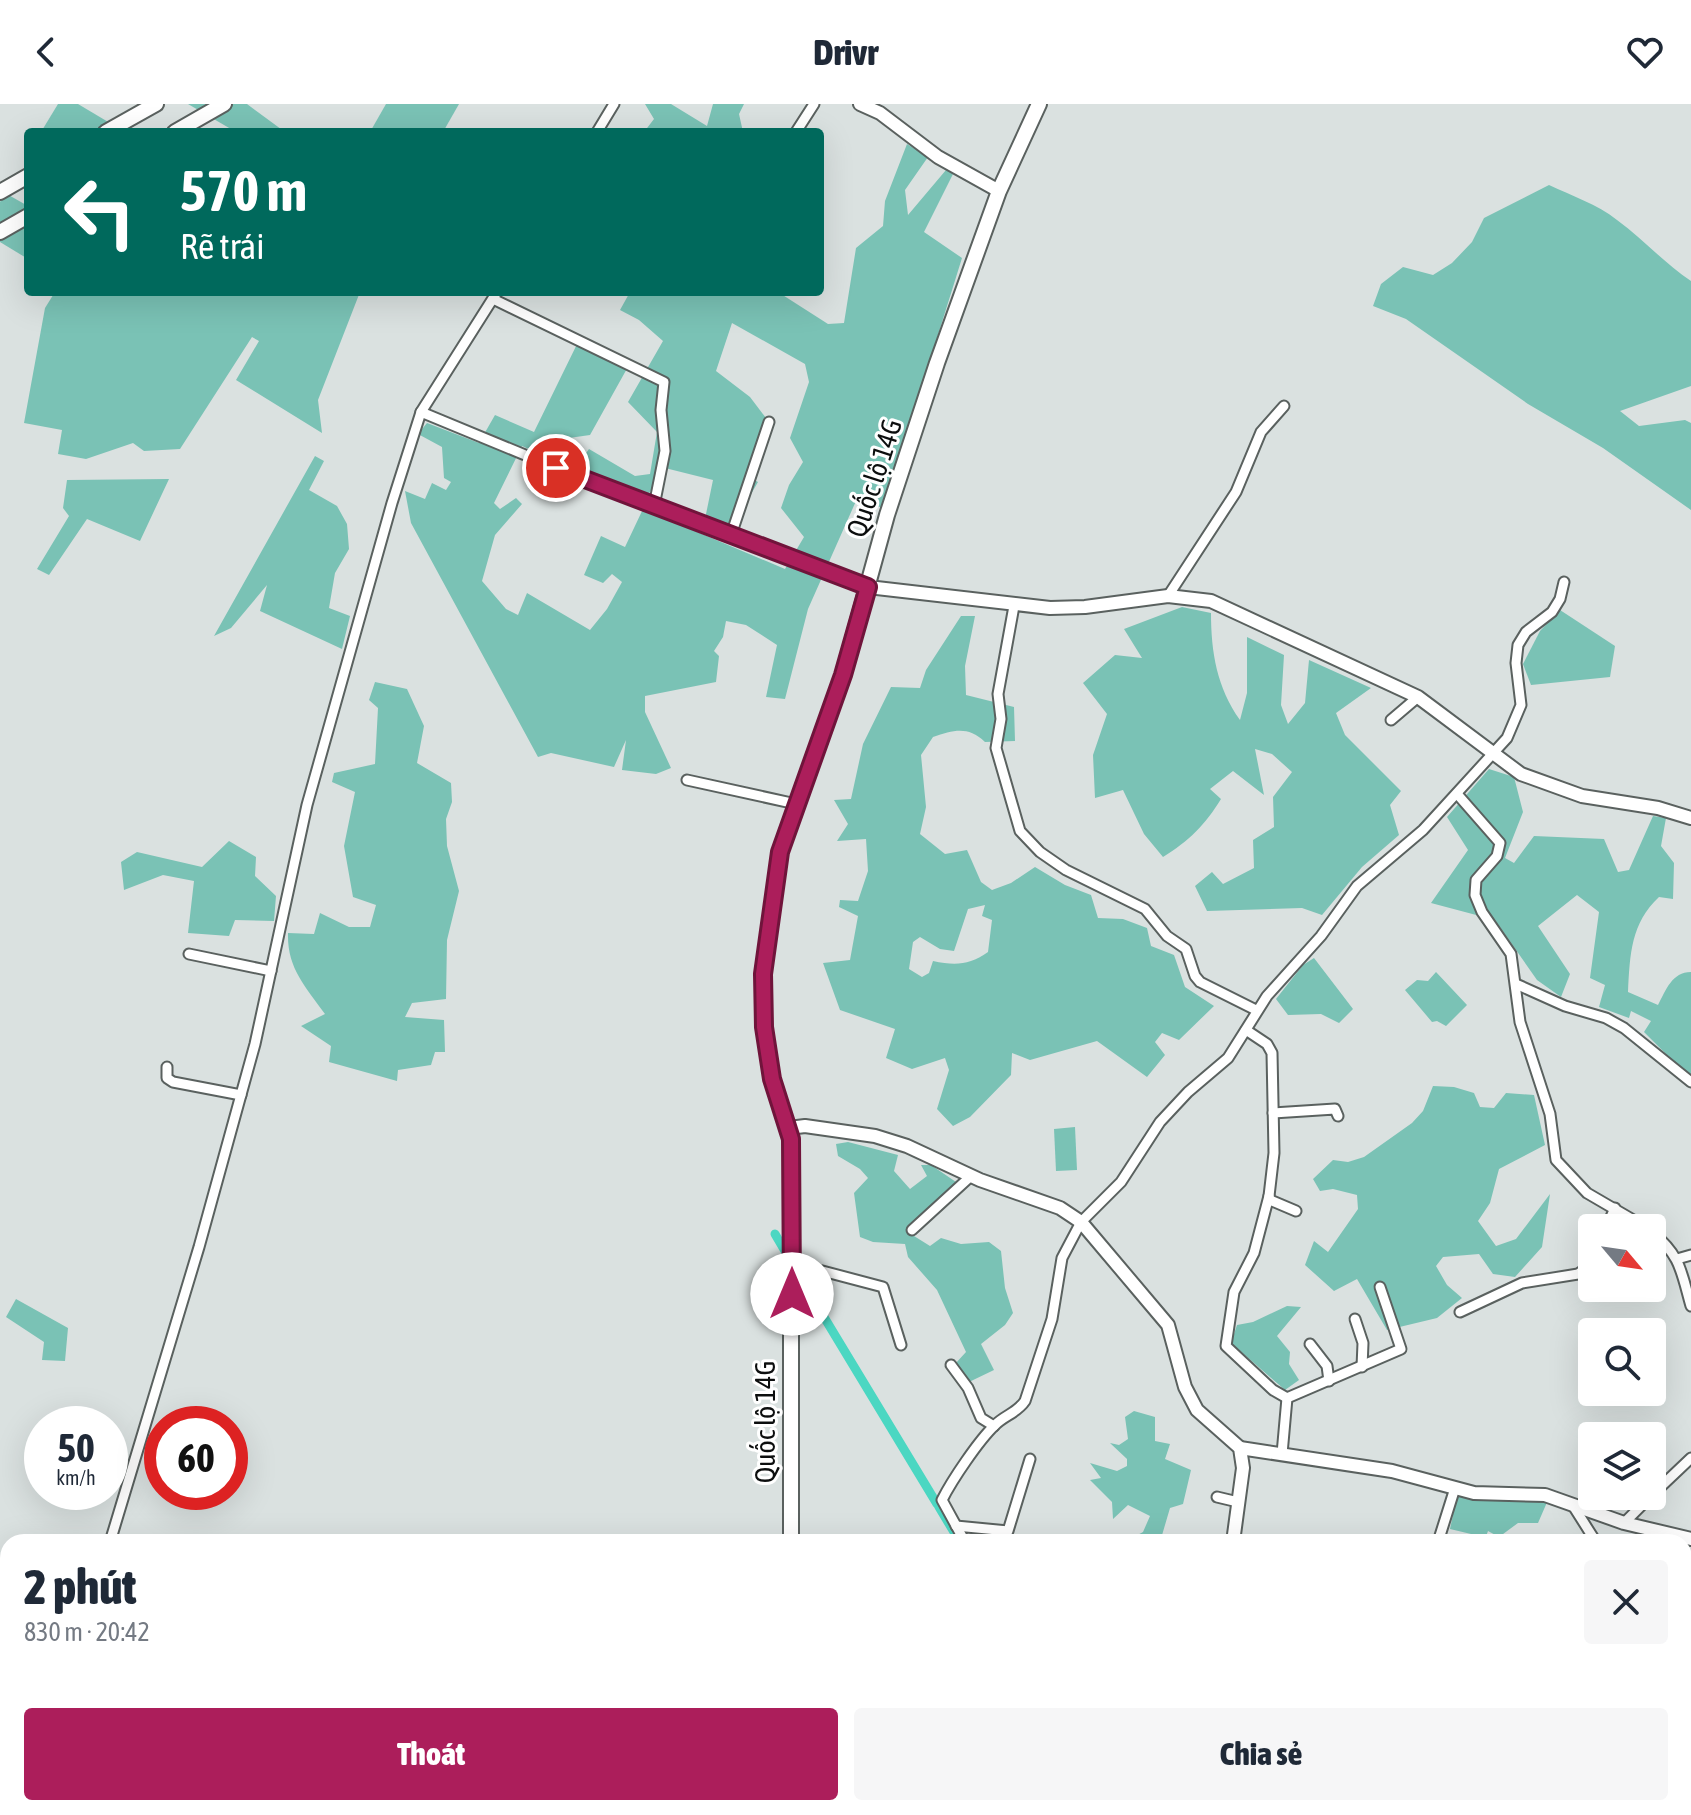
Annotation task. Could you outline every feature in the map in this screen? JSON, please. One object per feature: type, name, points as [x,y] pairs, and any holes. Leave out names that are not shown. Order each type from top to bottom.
[{"type":"main road","points":[[113,128],[156,104]]},
{"type":"main road","points":[[182,128],[224,104]]},
{"type":"main road","name":"Quốc lộ 14G","points":[[791,1534],[789,1128],[772,1079],[764,1027],[763,974],[772,895],[780,852],[843,675],[887,515],[937,363],[999,191],[1039,104]]},
{"type":"main road","points":[[0,192],[24,178]]},
{"type":"main road","points":[[0,232],[24,218]]},
{"type":"street","points":[[599,128],[614,104]]},
{"type":"street","points":[[799,128],[814,104]]},
{"type":"street","points":[[860,104],[880,113],[938,157],[999,191]]},
{"type":"street","points":[[112,1534],[199,1247],[241,1095],[307,805],[392,503],[421,412],[495,296],[664,382],[661,410],[665,451],[654,506]]},
{"type":"street","points":[[1168,596],[1236,492],[1261,432],[1284,406]]},
{"type":"street","points":[[421,412],[654,506],[868,587],[1014,606],[1085,607],[1168,596],[1211,601],[1418,697],[1521,774],[1582,796],[1658,808],[1691,818]]},
{"type":"street","points":[[731,535],[769,422]]},
{"type":"street","points":[[960,1534],[942,1500],[958,1471],[994,1426],[1019,1410],[1025,1401],[1052,1319],[1062,1258],[1081,1222],[1121,1182],[1160,1122],[1188,1092],[1228,1058],[1256,1010],[1321,936],[1357,886],[1423,830],[1494,753],[1517,721],[1521,705],[1516,663],[1518,645],[1526,632],[1552,612],[1560,599],[1564,582]]},
{"type":"street","points":[[1014,606],[998,694],[1001,719],[996,748],[1020,831],[1040,852],[1066,870],[1145,909],[1167,936],[1186,949],[1200,982],[1256,1010]]},
{"type":"street","points":[[1391,720],[1418,697]]},
{"type":"street","points":[[687,780],[796,804]]},
{"type":"street","points":[[1458,795],[1500,843],[1497,856],[1476,880],[1475,895],[1482,912],[1511,954],[1520,1022],[1550,1114],[1556,1160],[1587,1193],[1625,1214]]},
{"type":"street","points":[[189,954],[271,971]]},
{"type":"street","points":[[1516,984],[1554,1002],[1606,1018],[1624,1028],[1691,1082]]},
{"type":"street","points":[[1246,1030],[1270,1048],[1274,1153],[1269,1196],[1254,1253],[1234,1292],[1226,1346],[1273,1390],[1287,1398]]},
{"type":"street","points":[[167,1067],[167,1078],[176,1084],[241,1095]]},
{"type":"street","points":[[1273,1113],[1335,1109],[1338,1116]]},
{"type":"street","points":[[789,1128],[805,1126],[875,1136],[907,1146],[971,1176],[1060,1208],[1081,1222],[1168,1325],[1185,1387],[1197,1410],[1240,1448],[1392,1471],[1474,1493],[1545,1495],[1624,1523],[1670,1534]]},
{"type":"street","points":[[912,1230],[971,1176]]},
{"type":"street","points":[[1269,1196],[1270,1200],[1296,1211]]},
{"type":"street","points":[[1612,1214],[1615,1208]]},
{"type":"street","points":[[1666,1243],[1677,1259],[1691,1306]]},
{"type":"street","points":[[1677,1259],[1691,1255]]},
{"type":"street","points":[[792,1263],[883,1287],[901,1345]]},
{"type":"street","points":[[1460,1312],[1522,1283],[1578,1274]]},
{"type":"street","points":[[1287,1398],[1401,1349],[1380,1287]]},
{"type":"street","points":[[1355,1319],[1363,1343],[1362,1367]]},
{"type":"street","points":[[1310,1344],[1327,1366],[1329,1381]]},
{"type":"street","points":[[951,1365],[968,1388],[981,1418],[994,1426]]},
{"type":"street","points":[[1282,1454],[1287,1398]]},
{"type":"street","points":[[1234,1534],[1243,1468],[1240,1448]]},
{"type":"street","points":[[956,1526],[1008,1531],[1030,1459]]},
{"type":"street","points":[[1666,1484],[1688,1465]]},
{"type":"street","points":[[1441,1534],[1455,1488]]},
{"type":"street","points":[[1217,1497],[1238,1502]]},
{"type":"street","points":[[1572,1504],[1591,1534]]},
{"type":"street","points":[[1624,1523],[1637,1510]]},
{"type":"green space","points":[[58,104],[78,104],[118,128],[43,128]]},
{"type":"green space","points":[[188,104],[247,104],[280,128],[229,128]]},
{"type":"green space","points":[[386,104],[459,104],[445,128],[372,128]]},
{"type":"green space","points":[[645,104],[671,104],[707,126],[713,104],[744,104],[739,114],[742,128],[647,128],[654,119]]},
{"type":"green space","points":[[907,144],[928,157],[905,190],[908,215],[946,170],[954,172],[924,232],[962,258],[884,508],[856,501],[808,609],[785,699],[766,697],[777,645],[746,625],[726,621],[723,637],[714,651],[719,656],[716,682],[645,696],[645,712],[671,768],[656,774],[622,770],[626,740],[614,767],[551,753],[538,757],[411,523],[405,491],[425,499],[432,483],[446,490],[451,482],[444,478],[442,447],[418,434],[427,423],[479,443],[495,415],[534,432],[581,336],[629,365],[590,435],[562,439],[540,454],[522,446],[494,503],[500,509],[516,498],[522,504],[495,535],[482,581],[506,609],[518,615],[527,593],[590,630],[607,609],[622,582],[612,574],[603,583],[584,575],[601,536],[625,547],[643,509],[785,569],[804,537],[781,508],[789,485],[803,462],[790,438],[809,382],[805,364],[732,323],[716,371],[750,397],[766,418],[749,477],[758,482],[731,529],[705,519],[713,480],[665,468],[648,495],[574,470],[589,449],[635,476],[650,474],[657,432],[628,402],[663,341],[639,320],[620,310],[628,296],[784,296],[828,324],[844,323],[856,248],[883,226],[885,201]]},
{"type":"green space","points":[[1549,185],[1609,214],[1691,281],[1691,386],[1620,411],[1639,426],[1685,420],[1691,423],[1691,510],[1603,448],[1528,404],[1406,319],[1373,306],[1381,284],[1403,267],[1433,275],[1452,263],[1472,242],[1484,218]]},
{"type":"green space","points":[[5,193],[24,204],[24,257],[0,242],[0,202]]},
{"type":"green space","points":[[52,296],[358,296],[318,400],[322,433],[236,380],[259,341],[252,337],[180,449],[144,451],[133,443],[86,459],[58,454],[62,430],[24,423],[45,308]]},
{"type":"green space","points":[[315,456],[324,461],[309,490],[337,506],[347,524],[349,549],[335,573],[329,608],[350,616],[342,649],[260,611],[267,585],[231,628],[214,636]]},
{"type":"green space","points":[[169,479],[140,541],[87,519],[49,575],[37,569],[69,516],[63,508],[67,480]]},
{"type":"green space","points":[[1182,607],[1211,613],[1217,669],[1226,695],[1240,720],[1247,693],[1247,637],[1284,655],[1281,705],[1288,724],[1305,703],[1309,660],[1371,688],[1336,713],[1345,735],[1401,791],[1390,805],[1399,835],[1362,867],[1322,915],[1302,908],[1207,911],[1195,886],[1212,872],[1223,884],[1254,868],[1253,840],[1274,827],[1273,797],[1292,772],[1272,754],[1255,749],[1264,795],[1233,771],[1210,789],[1221,799],[1209,817],[1196,832],[1163,857],[1144,834],[1123,790],[1095,798],[1093,755],[1107,714],[1083,683],[1115,655],[1142,658],[1124,629]]},
{"type":"green space","points":[[1560,610],[1615,646],[1610,677],[1531,685],[1523,664],[1540,631]]},
{"type":"green space","points":[[961,616],[975,616],[965,666],[966,695],[1014,707],[1015,741],[985,742],[973,733],[960,731],[933,737],[921,755],[926,807],[920,834],[945,854],[967,850],[981,882],[992,890],[1011,883],[1035,867],[1065,885],[1091,895],[1098,918],[1123,919],[1147,928],[1151,946],[1174,955],[1185,987],[1214,1006],[1179,1040],[1162,1033],[1155,1042],[1165,1055],[1147,1077],[1097,1041],[1030,1060],[1012,1053],[1011,1075],[970,1117],[953,1126],[937,1109],[949,1070],[945,1058],[912,1069],[886,1058],[895,1029],[840,1010],[823,963],[850,960],[858,916],[839,907],[840,900],[858,901],[868,871],[866,839],[837,841],[848,824],[834,800],[851,799],[863,744],[891,687],[920,688],[926,670]],"holes":[[[985,905],[982,916],[992,920],[988,952],[962,963],[933,961],[929,973],[922,977],[909,969],[913,942],[920,937],[940,949],[954,951],[968,909]]]},
{"type":"green space","points":[[375,682],[407,689],[424,726],[417,763],[451,783],[452,802],[446,819],[447,846],[459,891],[447,940],[446,999],[412,1003],[405,1017],[444,1020],[445,1052],[435,1052],[431,1065],[398,1070],[397,1081],[329,1062],[331,1046],[301,1026],[325,1014],[294,967],[288,945],[288,933],[314,934],[320,913],[349,927],[370,927],[376,905],[353,897],[344,846],[355,792],[332,782],[334,773],[375,764],[378,708],[369,700]]},
{"type":"green space","points":[[1489,769],[1514,777],[1523,812],[1505,858],[1514,863],[1534,836],[1604,839],[1618,872],[1629,870],[1653,816],[1666,818],[1661,846],[1674,863],[1673,899],[1659,897],[1637,928],[1631,952],[1628,992],[1658,1005],[1674,978],[1691,972],[1691,1079],[1644,1032],[1651,1021],[1631,1011],[1629,1018],[1599,1007],[1605,985],[1590,978],[1599,912],[1577,895],[1538,926],[1570,974],[1561,997],[1537,980],[1495,920],[1431,903],[1468,850],[1447,817]]},
{"type":"green space","points":[[229,841],[256,857],[255,876],[276,896],[274,921],[235,920],[229,936],[188,933],[194,881],[163,875],[124,890],[121,862],[137,852],[202,867]]},
{"type":"green space","points":[[1314,958],[1353,1009],[1339,1023],[1321,1014],[1288,1015],[1276,999],[1303,965]]},
{"type":"green space","points":[[1436,972],[1467,1005],[1446,1026],[1432,1022],[1405,990],[1417,980],[1428,981]]},
{"type":"green space","points":[[1433,1086],[1454,1087],[1474,1093],[1480,1107],[1494,1108],[1506,1093],[1534,1095],[1545,1145],[1499,1169],[1490,1203],[1478,1221],[1496,1246],[1516,1239],[1550,1194],[1542,1247],[1515,1277],[1493,1274],[1479,1254],[1443,1257],[1436,1266],[1447,1285],[1462,1298],[1437,1318],[1387,1330],[1357,1279],[1334,1291],[1305,1265],[1314,1241],[1328,1252],[1358,1209],[1357,1195],[1333,1189],[1320,1191],[1313,1179],[1333,1160],[1348,1162],[1364,1157],[1412,1123],[1423,1111]]},
{"type":"green space","points":[[1075,1127],[1077,1170],[1056,1171],[1054,1129]]},
{"type":"green space","points":[[848,1142],[898,1155],[894,1171],[910,1189],[927,1176],[921,1165],[931,1165],[956,1182],[906,1231],[930,1246],[941,1238],[961,1244],[989,1242],[1001,1251],[1005,1288],[1013,1313],[1005,1325],[981,1344],[994,1370],[969,1382],[955,1364],[966,1352],[937,1290],[908,1257],[905,1244],[873,1242],[860,1237],[854,1193],[868,1178],[860,1169],[838,1156],[836,1144]]},
{"type":"green space","points":[[16,1299],[68,1328],[65,1361],[42,1360],[44,1342],[6,1317]]},
{"type":"green space","points":[[1287,1306],[1301,1307],[1277,1336],[1290,1352],[1289,1364],[1299,1380],[1285,1390],[1231,1343],[1237,1325],[1253,1322]]},
{"type":"green space","points":[[1134,1411],[1155,1417],[1155,1441],[1170,1444],[1165,1459],[1191,1470],[1183,1504],[1170,1508],[1162,1534],[1139,1534],[1150,1516],[1128,1505],[1113,1519],[1112,1502],[1090,1480],[1101,1478],[1090,1463],[1117,1471],[1127,1466],[1127,1459],[1110,1443],[1119,1445],[1128,1439],[1125,1417]]},
{"type":"green space","points":[[1457,1496],[1548,1500],[1538,1523],[1518,1523],[1503,1534],[1488,1531],[1487,1534],[1471,1534],[1450,1529]]},
{"type":"waterway","points":[[775,1234],[785,1251]]},
{"type":"waterway","points":[[798,1274],[937,1504]]},
{"type":"waterway","points":[[939,1507],[955,1534]]},
{"type":"route","points":[[556,468],[868,587],[843,675],[780,852],[763,974],[764,1027],[772,1079],[791,1139],[792,1294]]}]
